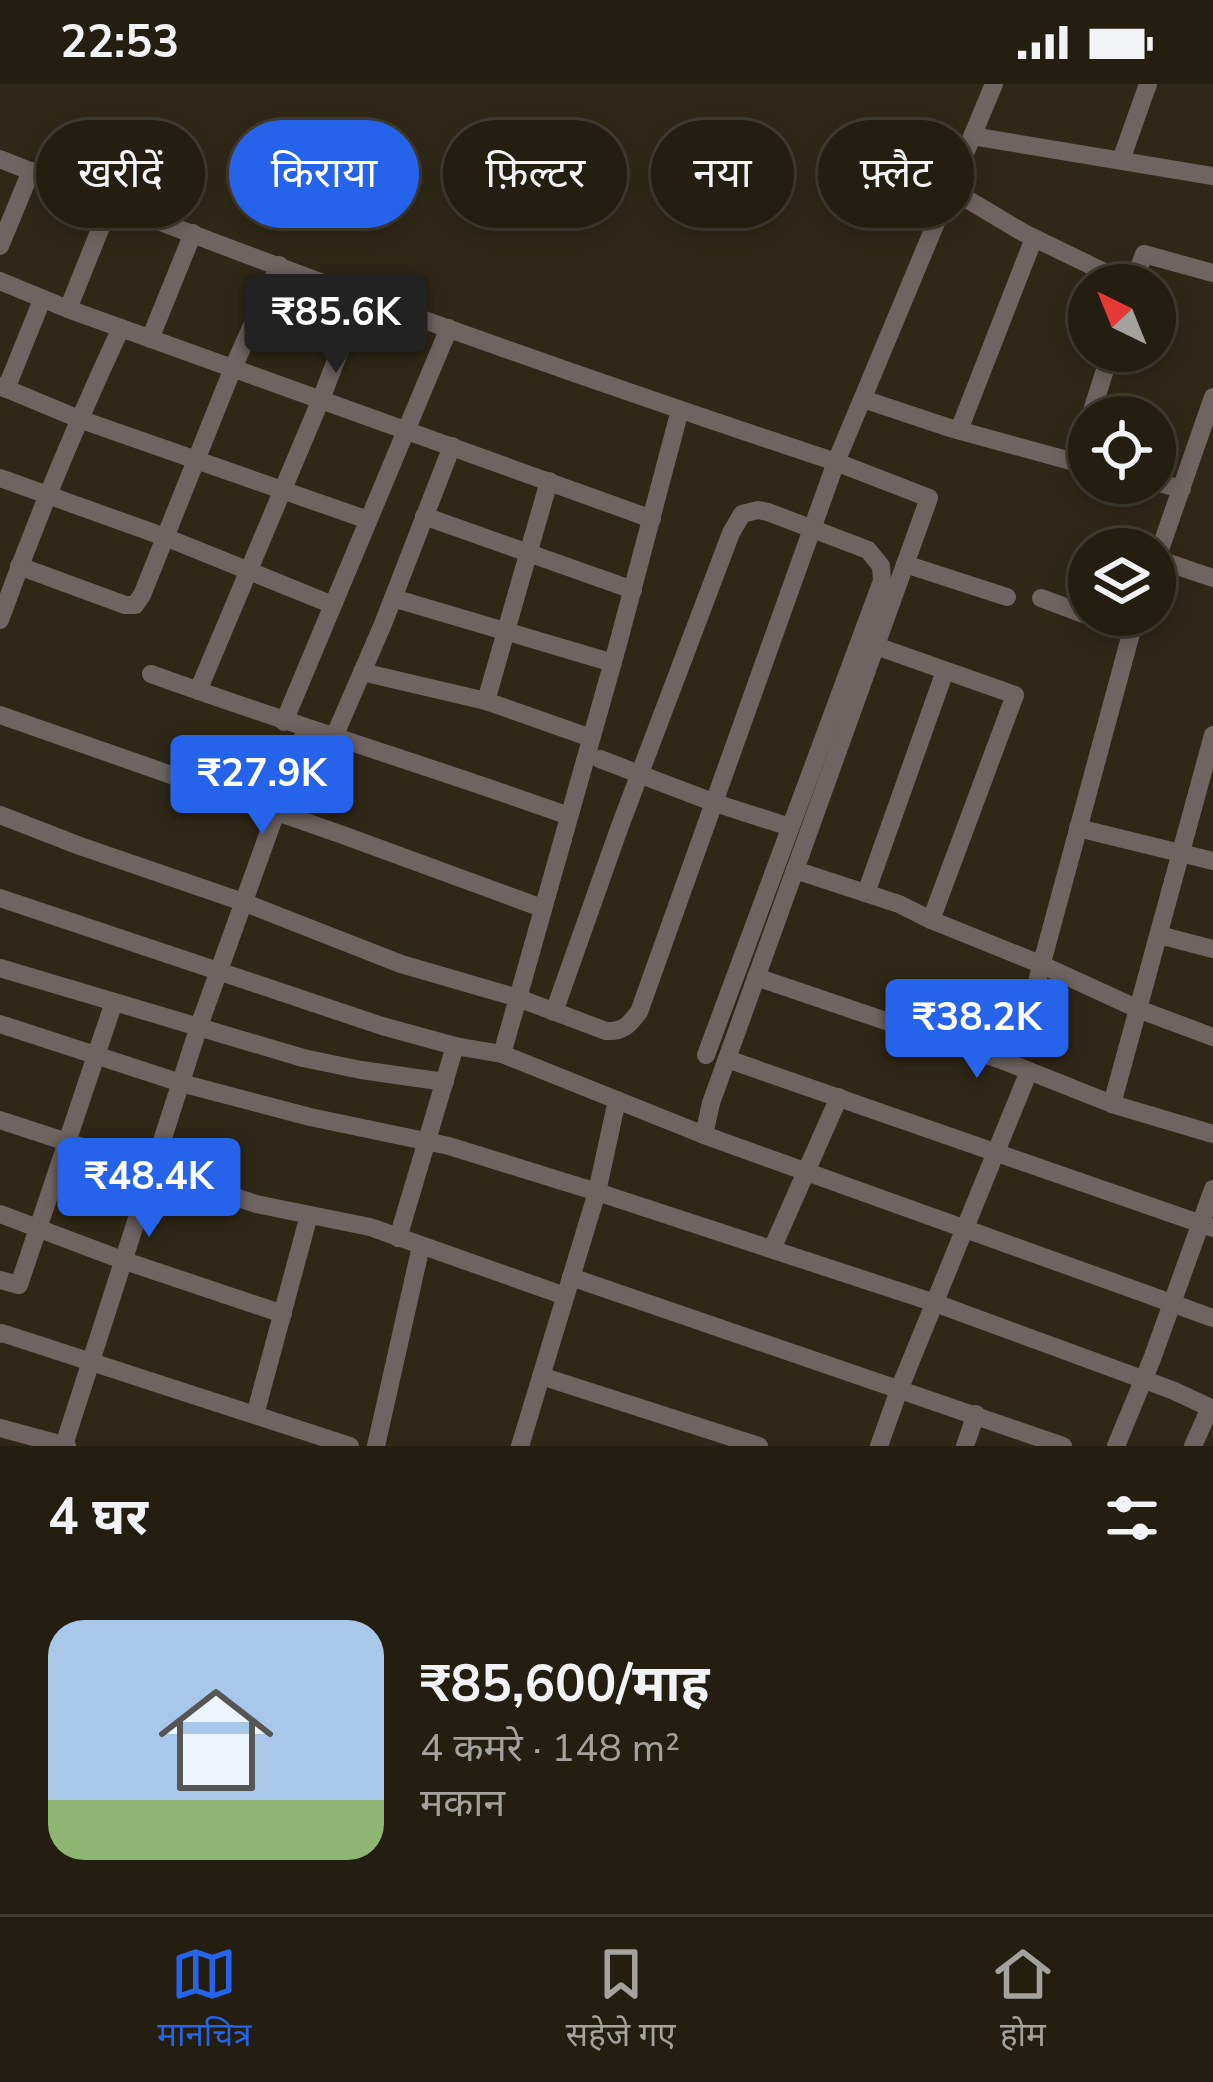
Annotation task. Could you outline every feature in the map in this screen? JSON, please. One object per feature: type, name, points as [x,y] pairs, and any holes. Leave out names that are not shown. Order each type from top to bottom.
[{"type":"street","points":[[974,131],[994,84]]},
{"type":"street","points":[[1121,160],[1148,84]]},
{"type":"street","points":[[974,136],[1213,176]]},
{"type":"street","points":[[0,159],[36,173]]},
{"type":"street","points":[[0,246],[32,171]]},
{"type":"street","points":[[974,203],[1088,264]]},
{"type":"street","points":[[68,309],[101,228]]},
{"type":"street","points":[[180,228],[929,498],[711,1103],[704,1135]]},
{"type":"street","points":[[0,815],[401,964],[619,1032],[639,1012],[836,462],[934,228]]},
{"type":"street","points":[[150,339],[193,233]]},
{"type":"street","points":[[958,430],[1034,238]]},
{"type":"street","points":[[1140,264],[1144,254],[1213,273]]},
{"type":"street","points":[[12,571],[135,604],[279,265]]},
{"type":"street","points":[[0,281],[652,519]]},
{"type":"street","points":[[198,691],[361,296]]},
{"type":"street","points":[[42,300],[3,388],[368,520]]},
{"type":"street","points":[[0,620],[12,571],[121,328]]},
{"type":"street","points":[[284,722],[449,328]]},
{"type":"street","points":[[1168,528],[1209,422],[1213,397]]},
{"type":"street","points":[[863,399],[1068,460]]},
{"type":"street","points":[[502,1054],[680,410]]},
{"type":"street","points":[[334,737],[452,446]]},
{"type":"street","points":[[0,478],[165,537],[333,605]]},
{"type":"street","points":[[486,701],[549,481]]},
{"type":"street","points":[[1176,487],[1183,489]]},
{"type":"street","points":[[554,1012],[737,521],[742,514],[758,510],[868,550],[881,566],[882,581],[706,1055]]},
{"type":"street","points":[[424,517],[633,590]]},
{"type":"street","points":[[905,564],[1007,597]]},
{"type":"street","points":[[1176,567],[1213,578]]},
{"type":"street","points":[[392,598],[613,663]]},
{"type":"street","points":[[1041,598],[1068,605]]},
{"type":"street","points":[[1004,1061],[1036,985],[1130,636]]},
{"type":"street","points":[[876,646],[1015,695],[931,920]]},
{"type":"street","points":[[866,893],[945,670]]},
{"type":"street","points":[[362,672],[486,701],[591,738]]},
{"type":"street","points":[[151,674],[569,816]]},
{"type":"street","points":[[0,715],[542,908]]},
{"type":"street","points":[[0,1428],[66,1446],[199,1026],[307,729]]},
{"type":"street","points":[[1112,1104],[1213,735]]},
{"type":"street","points":[[599,759],[790,826]]},
{"type":"street","points":[[1078,828],[1213,861]]},
{"type":"street","points":[[795,870],[899,904],[1213,1037]]},
{"type":"street","points":[[0,898],[382,1026],[502,1054],[704,1135],[1213,1318]]},
{"type":"street","points":[[1159,934],[1213,949]]},
{"type":"street","points":[[0,968],[304,1058],[445,1082]]},
{"type":"street","points":[[756,977],[1004,1061],[1112,1104],[1213,1134]]},
{"type":"street","points":[[0,1280],[20,1285],[113,1002]]},
{"type":"street","points":[[0,1024],[181,1083],[428,1142],[597,1192],[935,1303],[1212,1408],[1193,1446]]},
{"type":"street","points":[[398,1238],[454,1046]]},
{"type":"street","points":[[727,1059],[1207,1226]]},
{"type":"street","points":[[879,1446],[1029,1071]]},
{"type":"street","points":[[772,1249],[839,1097]]},
{"type":"street","points":[[520,1446],[597,1192],[616,1100]]},
{"type":"street","points":[[0,1120],[256,1204],[370,1227],[421,1246],[568,1286],[976,1414],[1041,1442],[1063,1446]]},
{"type":"street","points":[[1116,1446],[1207,1226],[1213,1189]]},
{"type":"street","points":[[0,1214],[284,1314]]},
{"type":"street","points":[[255,1415],[309,1215]]},
{"type":"street","points":[[376,1446],[421,1246]]},
{"type":"street","points":[[1,1337],[255,1415],[308,1440],[350,1446]]},
{"type":"street","points":[[541,1376],[759,1446]]},
{"type":"street","points":[[965,1446],[976,1414]]},
{"type":"street","points":[[690,1446],[697,1426]]}]
